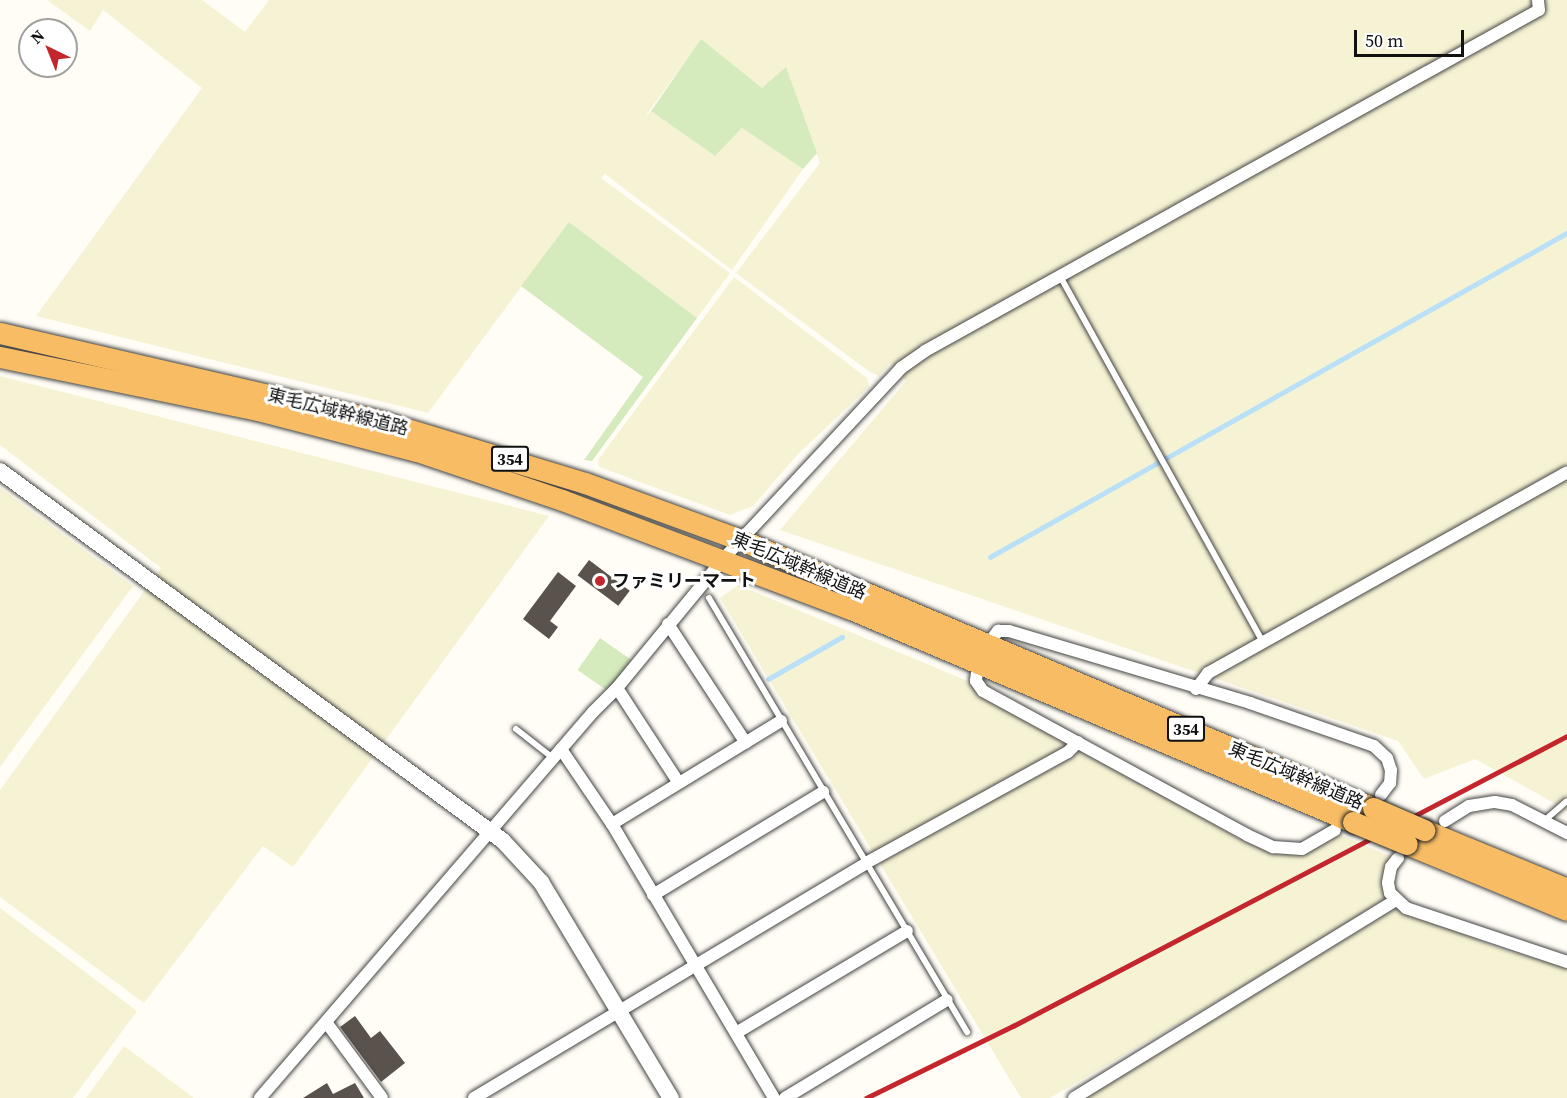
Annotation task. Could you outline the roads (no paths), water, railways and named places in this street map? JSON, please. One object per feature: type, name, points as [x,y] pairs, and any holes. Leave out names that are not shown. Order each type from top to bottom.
[{"type":"highway","name":"東毛広域幹線道路","points":[[0,333],[384,422],[575,480],[741,540],[1344,826],[1403,851],[1567,910]]},
{"type":"highway","name":"東毛広域幹線道路","points":[[0,357],[258,411],[417,450],[724,558],[1377,801],[1424,830],[1567,889]]},
{"type":"street","points":[[260,1098],[490,830],[617,688],[724,558],[901,368],[1059,276],[1539,10],[1538,0]]},
{"type":"street","points":[[0,471],[490,830],[541,882],[671,1098]]},
{"type":"street","points":[[1197,689],[1208,673],[1567,472]]},
{"type":"street","points":[[668,624],[746,743]]},
{"type":"street","points":[[1344,826],[1311,847],[1273,847],[983,691],[976,681],[983,655],[998,631],[1009,631],[1250,703],[1379,748],[1391,770],[1390,783],[1377,801]]},
{"type":"street","points":[[617,688],[680,783]]},
{"type":"street","points":[[612,824],[781,721]]},
{"type":"street","points":[[474,1098],[697,967],[866,863],[1068,752],[1078,741]]},
{"type":"street","points":[[557,754],[612,824],[774,1098]]},
{"type":"street","points":[[652,895],[823,792]]},
{"type":"street","points":[[1445,821],[1469,806],[1495,802],[1544,821],[1567,833]]},
{"type":"street","points":[[1403,851],[1389,874],[1390,893],[1396,900],[1414,911],[1567,962]]},
{"type":"street","points":[[1074,1098],[1396,900]]},
{"type":"street","points":[[736,1034],[907,931]]},
{"type":"street","points":[[785,1098],[947,1000]]},
{"type":"street","points":[[326,1022],[382,1098]]},
{"type":"lane","points":[[1059,276],[1263,642]]},
{"type":"lane","points":[[709,598],[967,1032]]},
{"type":"lane","points":[[516,729],[557,754]]},
{"type":"lane","points":[[1544,821],[1567,801]]},
{"type":"waterway","points":[[990,557],[1567,233]]},
{"type":"waterway","points":[[768,679],[842,637]]},
{"type":"railway","points":[[866,1098],[1013,1026],[1567,736]]},
{"type":"place","name":"ファミリーマート","points":[[600,581]]}]
